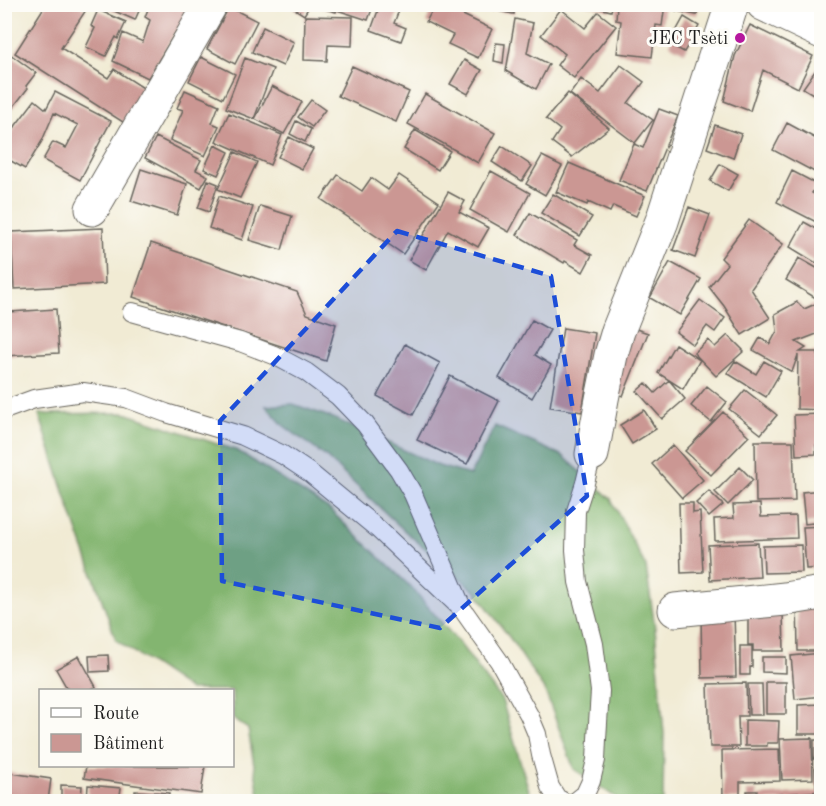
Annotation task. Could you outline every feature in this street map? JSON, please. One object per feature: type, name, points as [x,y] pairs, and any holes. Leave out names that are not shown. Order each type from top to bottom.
[{"type":"street","points":[[92,209],[211,4]]},
{"type":"street","points":[[592,454],[616,339],[662,221],[732,4]]},
{"type":"street","points":[[763,4],[822,32]]},
{"type":"street","points":[[675,610],[822,593]]},
{"type":"lane","points":[[132,312],[240,342],[274,355],[306,372],[338,396],[365,424],[399,470],[413,494],[463,610]]},
{"type":"lane","points":[[4,410],[34,399],[83,392],[126,398],[150,405],[166,413],[243,436],[283,455],[310,473],[378,529],[463,610],[499,661],[529,715],[537,734],[550,787],[557,798],[564,801]]},
{"type":"lane","points":[[575,801],[585,794],[591,782],[596,760],[600,691],[594,644],[578,582],[575,550],[576,511],[592,454]]},
{"type":"highlighted area","points":[[397,231],[551,276],[587,496],[440,628],[222,581],[220,421]]},
{"type":"green space","points":[[293,404],[333,418],[439,466],[470,475],[495,426],[563,456],[611,499],[646,567],[655,628],[664,734],[663,801],[621,801],[574,769],[545,691],[476,592],[407,533],[326,457],[284,426],[266,406]]},
{"type":"green space","points":[[125,413],[238,451],[330,510],[412,588],[460,644],[502,700],[532,801],[260,801],[248,729],[234,720],[234,689],[189,689],[116,640],[39,414]]},
{"type":"building","points":[[46,4],[78,4],[86,10],[61,48],[108,78],[114,69],[148,91],[126,124],[15,53]]},
{"type":"building","points":[[106,4],[142,4],[135,20],[105,7]]},
{"type":"building","points":[[150,4],[189,4],[192,6],[179,33],[176,31],[148,78],[113,61],[123,33],[143,42],[150,20],[145,17]]},
{"type":"building","points":[[287,4],[338,4],[336,12],[310,5],[304,15]]},
{"type":"building","points":[[339,4],[374,4],[368,20],[337,10]]},
{"type":"building","points":[[493,4],[515,4],[514,14],[492,10]]},
{"type":"building","points":[[583,4],[613,4],[611,11]]},
{"type":"building","points":[[617,4],[665,4],[662,26],[656,25],[652,57],[617,53],[621,21],[616,20]]},
{"type":"building","points":[[380,5],[401,5],[394,23],[406,28],[401,41],[371,30]]},
{"type":"building","points":[[435,5],[455,5],[465,9],[463,15],[492,29],[478,58],[448,44],[453,35],[426,22]]},
{"type":"building","points":[[677,5],[699,5],[697,15],[676,11]]},
{"type":"building","points":[[229,7],[257,21],[235,64],[207,49]]},
{"type":"building","points":[[561,9],[585,28],[598,12],[616,26],[574,78],[557,65],[565,54],[541,35]]},
{"type":"building","points":[[98,10],[126,22],[106,56],[86,47],[95,28],[91,26]]},
{"type":"building","points":[[305,16],[353,17],[352,46],[328,45],[327,61],[304,60]]},
{"type":"building","points":[[684,17],[699,26],[684,52],[669,44]]},
{"type":"building","points":[[515,19],[533,23],[527,53],[549,64],[536,89],[506,71]]},
{"type":"building","points":[[750,25],[813,56],[798,88],[763,70],[750,111],[724,101],[735,56]]},
{"type":"building","points":[[263,27],[294,42],[283,66],[252,52]]},
{"type":"building","points":[[496,43],[505,44],[503,63],[494,61]]},
{"type":"building","points":[[10,54],[36,73],[26,86],[28,88],[4,119],[4,62]]},
{"type":"building","points":[[201,57],[235,74],[223,98],[189,81]]},
{"type":"building","points":[[245,58],[273,69],[254,119],[226,108]]},
{"type":"building","points":[[464,60],[482,70],[468,94],[450,84]]},
{"type":"building","points":[[822,61],[822,93],[818,97],[803,88]]},
{"type":"building","points":[[621,65],[644,82],[628,103],[653,120],[635,143],[570,94],[581,79],[600,93]]},
{"type":"building","points":[[352,66],[409,92],[396,122],[338,96]]},
{"type":"building","points":[[272,86],[302,102],[284,134],[255,119]]},
{"type":"building","points":[[185,90],[219,105],[212,123],[219,126],[205,156],[170,140],[183,110],[177,108]]},
{"type":"building","points":[[55,92],[111,121],[80,180],[43,160],[53,142],[66,148],[78,125],[54,113],[42,141],[25,169],[4,157],[4,145],[35,100],[46,109]]},
{"type":"building","points":[[568,93],[609,128],[572,157],[552,142],[560,130],[546,119]]},
{"type":"building","points":[[425,94],[495,133],[478,163],[408,124]]},
{"type":"building","points":[[311,100],[325,110],[312,127],[298,117]]},
{"type":"building","points":[[659,109],[678,116],[647,191],[619,180],[634,144],[643,148]]},
{"type":"building","points":[[229,113],[282,135],[270,165],[216,141]]},
{"type":"building","points":[[296,121],[311,129],[305,142],[290,134]]},
{"type":"building","points":[[787,123],[822,142],[822,176],[773,150]]},
{"type":"building","points":[[715,125],[741,134],[733,158],[707,148]]},
{"type":"building","points":[[415,130],[450,151],[438,170],[404,149]]},
{"type":"building","points":[[156,137],[201,160],[196,170],[208,176],[201,188],[145,158]]},
{"type":"building","points":[[289,137],[313,149],[302,169],[278,157]]},
{"type":"building","points":[[215,145],[229,152],[218,175],[204,169]]},
{"type":"building","points":[[502,146],[532,166],[522,181],[492,162]]},
{"type":"building","points":[[235,152],[257,162],[240,198],[218,189]]},
{"type":"building","points":[[542,156],[562,166],[545,195],[526,184]]},
{"type":"building","points":[[569,163],[645,196],[636,216],[613,206],[610,212],[556,192]]},
{"type":"building","points":[[720,164],[738,174],[728,191],[710,181]]},
{"type":"building","points":[[141,169],[187,184],[177,215],[131,201]]},
{"type":"building","points":[[491,171],[530,193],[509,232],[470,210]]},
{"type":"building","points":[[792,171],[817,184],[812,193],[822,198],[822,225],[777,202]]},
{"type":"building","points":[[338,175],[362,191],[371,178],[388,190],[399,175],[439,202],[403,254],[321,199]]},
{"type":"building","points":[[208,180],[218,184],[209,212],[198,208]]},
{"type":"building","points":[[448,192],[465,201],[459,212],[489,228],[478,247],[448,230],[426,270],[409,260]]},
{"type":"building","points":[[553,194],[592,217],[580,236],[541,213]]},
{"type":"building","points":[[219,196],[253,207],[242,240],[209,228]]},
{"type":"building","points":[[260,206],[292,216],[282,250],[249,240]]},
{"type":"building","points":[[689,207],[710,215],[695,258],[673,250]]},
{"type":"building","points":[[530,213],[577,240],[574,245],[592,255],[583,272],[517,235]]},
{"type":"building","points":[[749,220],[783,244],[751,289],[770,318],[742,335],[709,287],[727,264],[721,258]]},
{"type":"building","points":[[804,222],[822,232],[822,259],[819,257],[816,263],[790,247]]},
{"type":"building","points":[[103,228],[105,284],[14,289],[11,232]]},
{"type":"building","points":[[151,243],[297,292],[307,314],[336,324],[326,361],[133,297]]},
{"type":"building","points":[[799,258],[822,271],[822,296],[819,300],[786,280]]},
{"type":"building","points":[[670,262],[701,279],[680,315],[650,298]]},
{"type":"building","points":[[4,299],[9,299],[10,312],[56,309],[59,353],[4,356]]},
{"type":"building","points":[[700,300],[725,318],[715,332],[707,326],[693,345],[676,332]]},
{"type":"building","points":[[822,301],[822,332],[796,342],[806,348],[800,352],[818,352],[818,386],[822,386],[822,410],[797,409],[798,355],[792,372],[753,350],[760,338],[770,344],[777,331],[775,314],[797,302],[804,309]]},
{"type":"building","points":[[532,320],[550,330],[535,355],[551,365],[532,398],[499,378]]},
{"type":"building","points":[[563,328],[595,333],[582,412],[550,407]]},
{"type":"building","points":[[633,328],[648,333],[623,396],[608,390]]},
{"type":"building","points":[[728,335],[744,351],[716,376],[694,353],[708,340],[715,347]]},
{"type":"building","points":[[405,344],[440,363],[413,415],[377,396]]},
{"type":"building","points":[[675,344],[700,360],[683,389],[658,373]]},
{"type":"building","points":[[735,361],[756,374],[764,361],[781,371],[766,397],[727,373]]},
{"type":"building","points":[[450,376],[499,401],[467,464],[417,440]]},
{"type":"building","points":[[669,380],[685,399],[662,419],[637,391],[646,383],[655,393]]},
{"type":"building","points":[[707,386],[727,402],[711,422],[691,406]]},
{"type":"building","points":[[745,390],[777,415],[761,434],[729,409]]},
{"type":"building","points":[[644,410],[656,429],[632,444],[620,425]]},
{"type":"building","points":[[723,412],[749,436],[711,475],[685,451]]},
{"type":"building","points":[[822,414],[822,445],[816,445],[816,454],[796,455],[794,415]]},
{"type":"building","points":[[755,441],[793,441],[795,501],[756,502]]},
{"type":"building","points":[[673,445],[703,480],[682,498],[652,464]]},
{"type":"building","points":[[740,467],[753,480],[728,505],[715,492]]},
{"type":"building","points":[[822,490],[822,522],[805,524],[802,492]]},
{"type":"building","points":[[709,491],[723,505],[709,517],[696,503]]},
{"type":"building","points":[[679,503],[693,503],[693,513],[700,512],[703,572],[681,573]]},
{"type":"building","points":[[760,504],[761,517],[796,516],[797,538],[715,541],[714,519],[734,518],[733,505]]},
{"type":"building","points":[[822,526],[822,568],[806,569],[803,527]]},
{"type":"building","points":[[758,543],[760,577],[710,580],[708,545]]},
{"type":"building","points":[[801,545],[802,572],[764,573],[763,546]]},
{"type":"building","points":[[822,600],[822,651],[798,651],[797,601]]},
{"type":"building","points":[[748,612],[783,612],[784,651],[753,651],[753,645],[748,645]]},
{"type":"building","points":[[734,613],[736,677],[702,678],[701,614]]},
{"type":"building","points":[[740,646],[752,646],[750,675],[740,675]]},
{"type":"building","points":[[822,653],[822,696],[795,699],[791,656]]},
{"type":"building","points":[[108,655],[109,671],[90,672],[89,656]]},
{"type":"building","points":[[79,656],[96,687],[67,689],[56,669]]},
{"type":"building","points":[[762,657],[786,657],[786,673],[762,672]]},
{"type":"building","points":[[766,682],[786,682],[786,714],[766,714]]},
{"type":"building","points":[[746,683],[747,716],[738,716],[739,747],[710,747],[708,684]]},
{"type":"building","points":[[748,684],[762,684],[763,715],[749,715]]},
{"type":"building","points":[[822,704],[822,734],[798,734],[798,705]]},
{"type":"building","points":[[745,720],[779,721],[778,743],[767,743],[767,746],[745,746]]},
{"type":"building","points":[[812,738],[813,779],[782,780],[780,739]]},
{"type":"building","points":[[814,740],[822,740],[822,759],[814,759]]},
{"type":"building","points":[[779,749],[780,781],[740,782],[740,799],[723,799],[722,750]]},
{"type":"building","points":[[86,767],[205,767],[201,794],[84,778]]},
{"type":"building","points":[[815,768],[822,768],[822,786],[816,786]]},
{"type":"building","points":[[4,772],[51,779],[48,801],[4,801]]},
{"type":"building","points":[[61,785],[82,786],[81,801],[61,801]]},
{"type":"building","points":[[88,785],[121,788],[119,801],[87,801]]},
{"type":"building","points":[[135,791],[169,793],[168,801],[135,801]]},
{"type":"building","points":[[747,791],[757,791],[757,801],[747,801]]},
{"type":"building","points":[[822,791],[822,801],[759,801],[758,796]]},
{"type":"place","name":"JEC Tsèti","points":[[740,38]]}]
